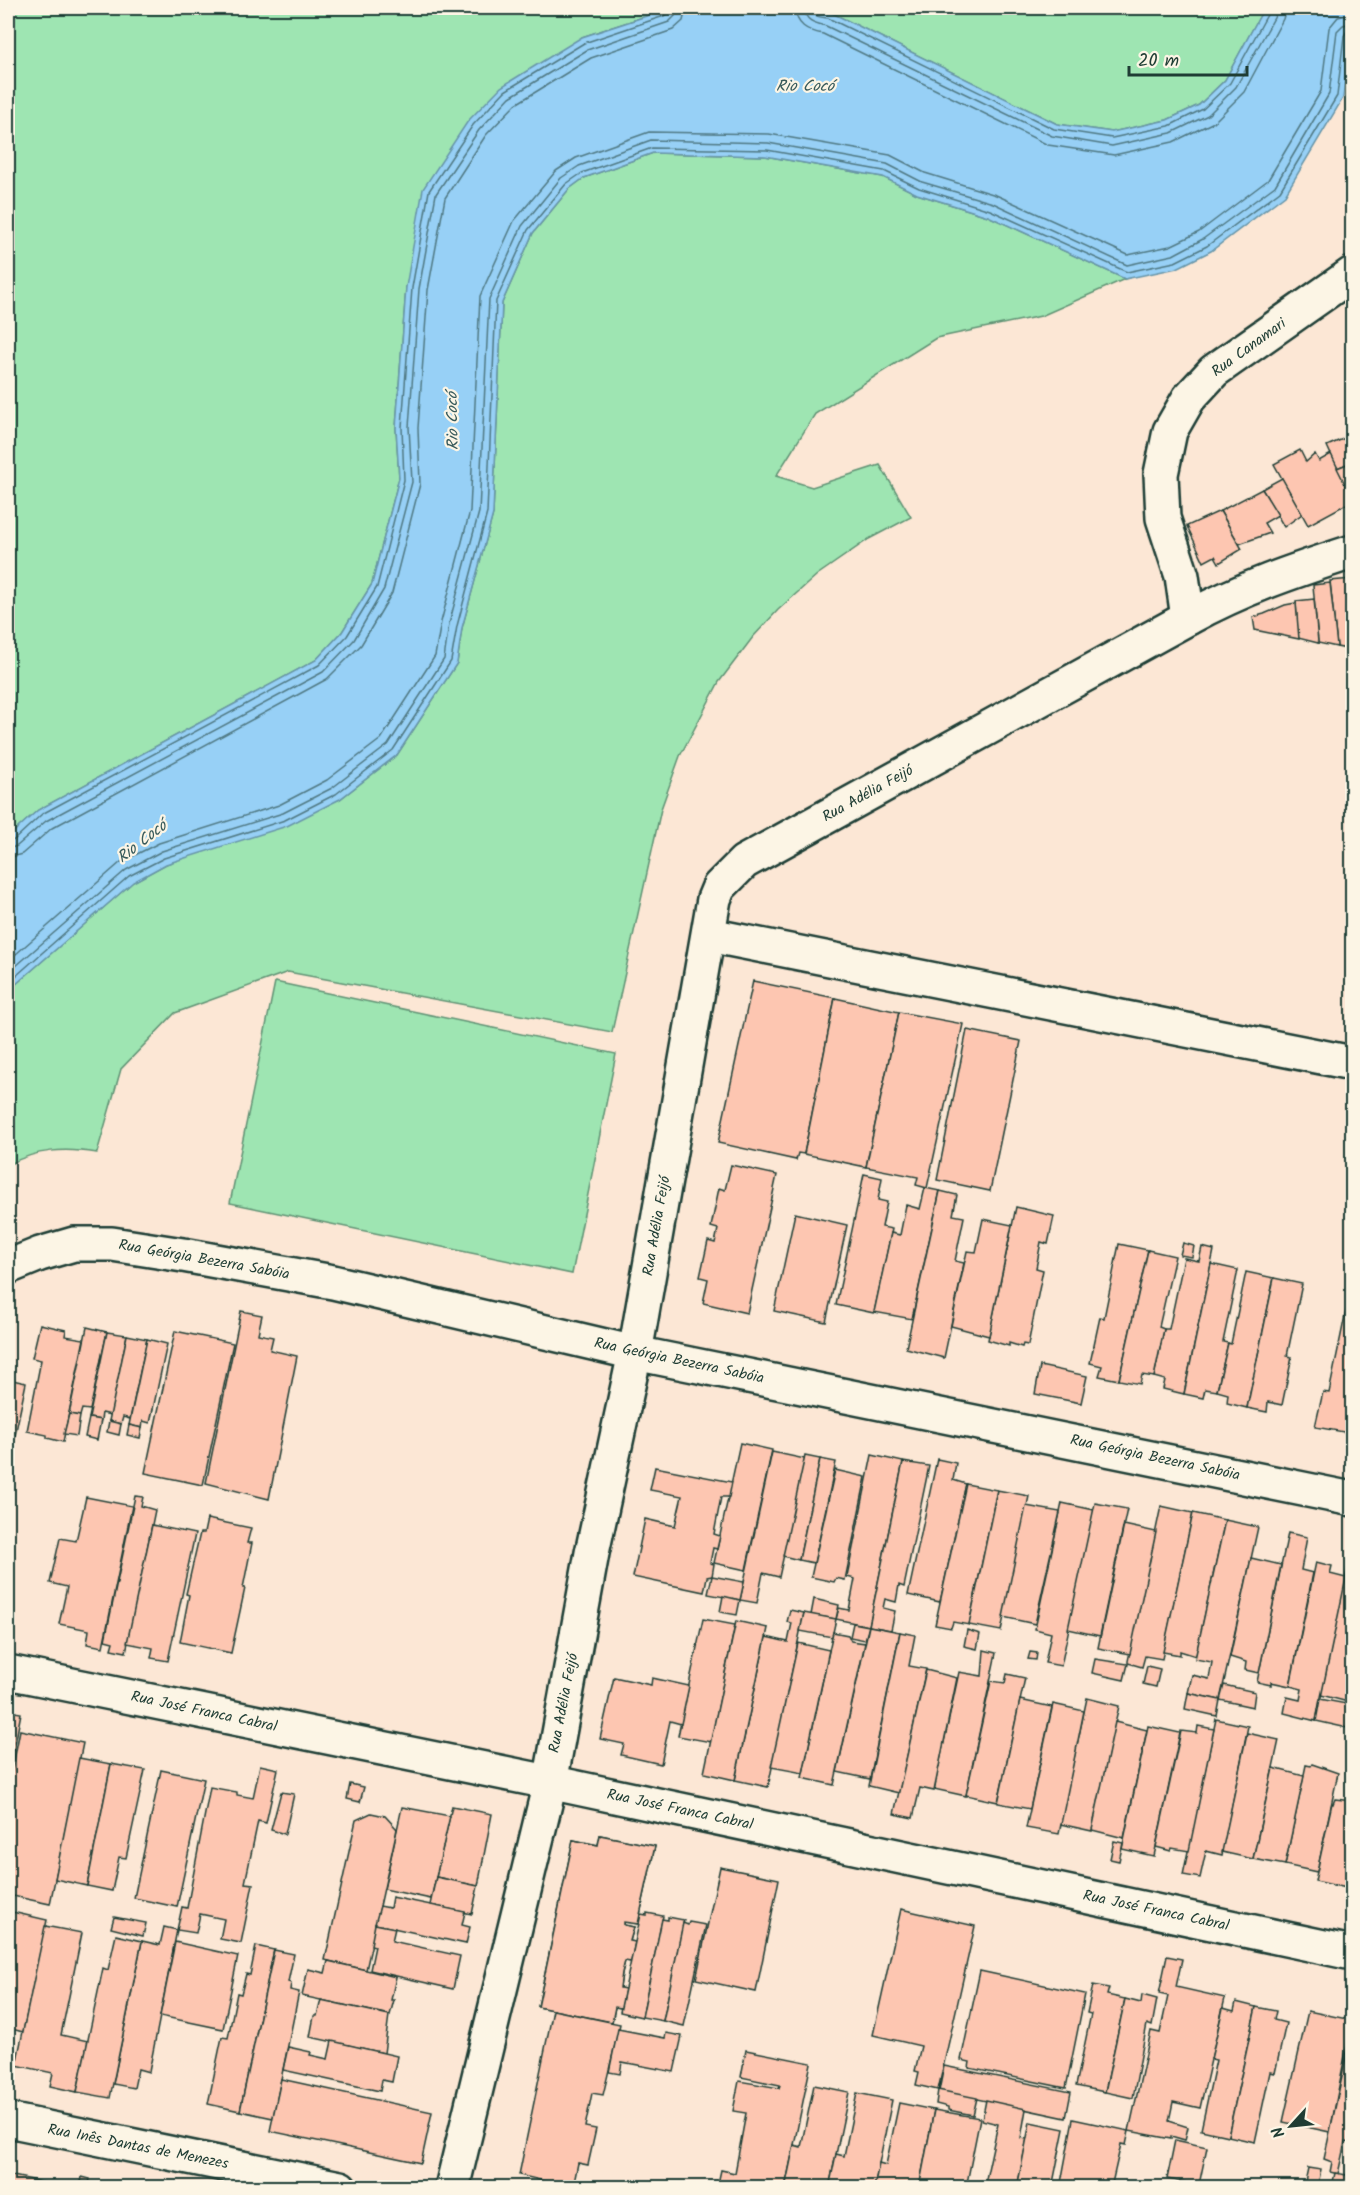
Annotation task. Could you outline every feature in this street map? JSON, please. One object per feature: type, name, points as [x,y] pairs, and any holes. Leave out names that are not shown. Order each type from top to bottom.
[{"type":"street","name":"Rua Canamari","points":[[1188,618],[1182,576],[1163,518],[1161,474],[1170,431],[1189,398],[1214,371],[1353,274]]},
{"type":"street","name":"Rua Adélia Feijó","points":[[452,2187],[550,1783],[592,1553],[635,1353],[714,899],[719,887],[744,862],[1188,618],[1230,596],[1275,577],[1353,552]]},
{"type":"street","points":[[709,934],[1353,1063]]},
{"type":"street","name":"Rua Geórgia Bezerra Sabóia","points":[[8,1267],[74,1244],[112,1244],[333,1282],[635,1353],[1353,1499]]},
{"type":"street","name":"Rua José Franca Cabral","points":[[8,1672],[550,1783],[1353,1953]]},
{"type":"street","name":"Rua Inês Dantas de Menezes","points":[[8,2120],[340,2187]]},
{"type":"green space","points":[[8,8],[671,8],[582,37],[406,287],[396,428],[399,478],[372,584],[342,632],[316,660],[38,810],[8,837]]},
{"type":"green space","points":[[803,8],[1264,8],[1225,80],[1199,105],[1167,120],[1112,132],[1057,124],[830,12]]},
{"type":"green space","points":[[653,153],[765,156],[883,177],[917,194],[988,216],[1125,279],[1041,316],[936,338],[815,414],[776,476],[812,487],[880,465],[911,517],[869,539],[817,575],[778,610],[753,637],[719,682],[680,756],[661,809],[612,1032],[288,972],[175,1013],[121,1069],[97,1153],[51,1151],[29,1156],[8,1165],[8,991],[133,882],[166,864],[340,799],[397,755],[457,663],[462,628],[493,514],[502,303],[533,233],[569,189],[584,178]]},
{"type":"green space","points":[[275,982],[616,1054],[572,1274],[230,1203]]},
{"type":"water","name":"Rio Cocó","points":[[671,8],[803,8],[830,12],[1057,124],[1112,132],[1167,120],[1199,105],[1225,80],[1264,8],[1352,8],[1352,33],[1343,98],[1285,195],[1211,251],[1177,268],[1125,279],[988,216],[917,194],[883,177],[765,156],[653,153],[584,178],[569,189],[533,233],[502,303],[493,514],[462,628],[457,663],[397,755],[340,799],[287,826],[166,864],[133,882],[8,991],[8,837],[38,810],[316,660],[342,632],[372,584],[399,478],[396,428],[406,287],[423,189],[468,121],[501,87],[582,37]]},
{"type":"building","points":[[1352,435],[1352,462],[1337,468],[1327,446]]},
{"type":"building","points":[[1300,450],[1306,462],[1315,454],[1319,461],[1331,454],[1352,498],[1352,501],[1308,525],[1274,464]]},
{"type":"building","points":[[1352,462],[1352,498],[1337,468]]},
{"type":"building","points":[[1282,478],[1302,514],[1284,527],[1262,489]]},
{"type":"building","points":[[1262,489],[1278,515],[1264,523],[1270,533],[1239,544],[1220,511]]},
{"type":"building","points":[[1220,511],[1242,549],[1219,563],[1215,556],[1204,562],[1187,526]]},
{"type":"building","points":[[1352,579],[1352,650],[1337,647],[1330,581]]},
{"type":"building","points":[[1330,583],[1337,647],[1318,643],[1313,585]]},
{"type":"building","points":[[1314,599],[1318,643],[1298,638],[1296,601]]},
{"type":"building","points":[[1296,603],[1299,639],[1255,630],[1253,617]]},
{"type":"building","points":[[753,981],[835,998],[804,1154],[798,1153],[796,1160],[718,1143]]},
{"type":"building","points":[[835,998],[899,1012],[866,1167],[804,1154]]},
{"type":"building","points":[[899,1012],[963,1024],[927,1188],[916,1185],[918,1177],[866,1167]]},
{"type":"building","points":[[967,1030],[1021,1041],[990,1191],[937,1180]]},
{"type":"building","points":[[731,1165],[777,1175],[747,1313],[703,1303],[708,1279],[700,1277],[708,1241],[715,1243],[718,1229],[711,1227],[719,1188],[725,1190]]},
{"type":"building","points":[[864,1174],[882,1178],[878,1200],[887,1202],[882,1227],[892,1229],[874,1313],[836,1305]]},
{"type":"building","points":[[925,1188],[940,1191],[912,1319],[874,1312],[891,1233],[900,1235],[906,1205],[920,1209]]},
{"type":"building","points":[[940,1191],[957,1195],[953,1215],[964,1217],[955,1261],[964,1263],[944,1358],[906,1348]]},
{"type":"building","points":[[1016,1207],[1054,1216],[1048,1244],[1041,1242],[1036,1268],[1043,1270],[1028,1345],[1023,1344],[1022,1347],[988,1340]]},
{"type":"building","points":[[795,1213],[847,1225],[826,1322],[774,1311]]},
{"type":"building","points":[[983,1219],[1012,1225],[989,1336],[951,1326],[967,1251],[976,1252]]},
{"type":"building","points":[[1183,1243],[1194,1246],[1192,1257],[1180,1255]]},
{"type":"building","points":[[1119,1244],[1148,1250],[1119,1380],[1099,1376],[1102,1366],[1090,1363],[1100,1317],[1104,1318]]},
{"type":"building","points":[[1202,1247],[1214,1250],[1184,1394],[1163,1389],[1165,1380],[1154,1377],[1164,1329],[1169,1329],[1184,1258],[1199,1261]]},
{"type":"building","points":[[1148,1250],[1175,1256],[1159,1327],[1164,1329],[1154,1377],[1142,1375],[1140,1384],[1119,1380]]},
{"type":"building","points":[[1211,1264],[1238,1270],[1223,1342],[1228,1343],[1217,1391],[1205,1389],[1203,1398],[1184,1394]]},
{"type":"building","points":[[1246,1272],[1274,1278],[1247,1408],[1227,1403],[1228,1394],[1217,1391],[1228,1343],[1231,1344]]},
{"type":"building","points":[[1274,1278],[1302,1284],[1287,1356],[1292,1357],[1282,1405],[1268,1402],[1267,1412],[1247,1408]]},
{"type":"building","points":[[241,1311],[262,1315],[258,1334],[273,1337],[270,1350],[297,1356],[269,1499],[206,1483]]},
{"type":"building","points":[[1346,1311],[1352,1313],[1352,1444],[1348,1443],[1350,1433],[1315,1427],[1323,1392],[1329,1393]]},
{"type":"building","points":[[40,1324],[66,1330],[65,1336],[84,1339],[63,1442],[47,1438],[47,1435],[27,1431],[41,1360],[32,1358]]},
{"type":"building","points":[[87,1327],[107,1332],[90,1410],[82,1409],[80,1416],[69,1414]]},
{"type":"building","points":[[175,1331],[233,1343],[203,1485],[145,1473]]},
{"type":"building","points":[[107,1332],[127,1335],[111,1415],[102,1413],[101,1420],[89,1418]]},
{"type":"building","points":[[127,1335],[147,1339],[130,1419],[123,1417],[121,1424],[109,1421]]},
{"type":"building","points":[[147,1339],[167,1344],[150,1423],[143,1421],[142,1428],[129,1425]]},
{"type":"building","points":[[1040,1366],[1087,1376],[1081,1403],[1035,1394]]},
{"type":"building","points":[[8,1379],[26,1383],[13,1445],[8,1444]]},
{"type":"building","points":[[69,1414],[80,1416],[77,1436],[64,1434]]},
{"type":"building","points":[[89,1418],[101,1420],[97,1440],[85,1437]]},
{"type":"building","points":[[109,1421],[121,1424],[119,1435],[107,1432]]},
{"type":"building","points":[[129,1425],[142,1428],[140,1438],[127,1435]]},
{"type":"building","points":[[740,1443],[772,1450],[746,1570],[714,1563]]},
{"type":"building","points":[[8,1444],[13,1445],[8,1468]]},
{"type":"building","points":[[772,1452],[805,1459],[779,1577],[763,1573],[757,1603],[740,1600]]},
{"type":"building","points":[[872,1455],[903,1462],[869,1626],[836,1619],[839,1608],[849,1610],[855,1579],[847,1577]]},
{"type":"building","points":[[805,1456],[820,1459],[799,1560],[783,1556]]},
{"type":"building","points":[[820,1459],[836,1462],[814,1563],[799,1560]]},
{"type":"building","points":[[937,1459],[956,1463],[953,1480],[966,1484],[940,1602],[908,1595]]},
{"type":"building","points":[[903,1462],[929,1466],[904,1587],[899,1585],[896,1602],[885,1599],[883,1608],[895,1611],[891,1630],[869,1626]]},
{"type":"building","points":[[655,1467],[732,1482],[729,1497],[721,1497],[714,1534],[720,1536],[717,1549],[713,1548],[710,1563],[714,1564],[712,1576],[707,1577],[704,1592],[633,1577],[645,1519],[675,1526],[682,1496],[650,1490]]},
{"type":"building","points":[[835,1470],[866,1477],[845,1580],[836,1578],[834,1582],[811,1577]]},
{"type":"building","points":[[966,1484],[997,1490],[969,1625],[953,1622],[951,1628],[935,1625]]},
{"type":"building","points":[[997,1490],[1029,1496],[1001,1631],[969,1625]]},
{"type":"building","points":[[135,1496],[143,1497],[141,1506],[155,1510],[126,1652],[111,1649],[113,1642],[105,1640]]},
{"type":"building","points":[[86,1497],[132,1506],[103,1647],[87,1644],[89,1630],[59,1624],[67,1587],[50,1583],[60,1538],[76,1541]]},
{"type":"building","points":[[1062,1503],[1094,1510],[1061,1666],[1045,1663],[1051,1633],[1035,1629]]},
{"type":"building","points":[[1095,1503],[1127,1509],[1100,1636],[1068,1629]]},
{"type":"building","points":[[1026,1506],[1060,1512],[1035,1624],[1003,1617]]},
{"type":"building","points":[[1161,1506],[1193,1513],[1162,1659],[1145,1656],[1142,1667],[1128,1663],[1128,1661]]},
{"type":"building","points":[[1193,1513],[1225,1520],[1196,1656],[1180,1651],[1180,1655],[1163,1652]]},
{"type":"building","points":[[207,1519],[251,1528],[247,1543],[252,1543],[243,1588],[245,1588],[231,1653],[180,1642],[189,1595],[186,1594],[200,1533],[204,1533]]},
{"type":"building","points":[[1225,1520],[1258,1527],[1220,1700],[1188,1693],[1192,1675],[1209,1679],[1212,1662],[1195,1659]]},
{"type":"building","points":[[152,1525],[195,1534],[168,1661],[151,1658],[153,1648],[127,1643]]},
{"type":"building","points":[[1124,1525],[1156,1532],[1130,1654],[1098,1648]]},
{"type":"building","points":[[1288,1533],[1307,1537],[1301,1570],[1313,1573],[1290,1686],[1257,1682]]},
{"type":"building","points":[[1352,1546],[1352,1703],[1321,1695]]},
{"type":"building","points":[[1251,1558],[1281,1565],[1259,1673],[1245,1670],[1246,1662],[1230,1657]]},
{"type":"building","points":[[1316,1562],[1332,1566],[1330,1574],[1346,1578],[1316,1721],[1284,1713],[1287,1697],[1300,1700],[1302,1689],[1290,1686]]},
{"type":"building","points":[[712,1576],[744,1582],[740,1600],[708,1594]]},
{"type":"building","points":[[723,1596],[740,1600],[737,1615],[720,1612]]},
{"type":"building","points":[[814,1599],[839,1605],[836,1619],[811,1615]]},
{"type":"building","points":[[790,1610],[804,1613],[768,1787],[735,1780],[766,1637],[788,1642],[792,1623],[787,1622]]},
{"type":"building","points":[[804,1613],[836,1619],[832,1637],[800,1631]]},
{"type":"building","points":[[703,1619],[735,1625],[711,1742],[678,1736]]},
{"type":"building","points":[[736,1621],[768,1628],[735,1780],[704,1773]]},
{"type":"building","points":[[853,1623],[869,1626],[865,1640],[850,1637]]},
{"type":"building","points":[[869,1626],[900,1632],[870,1779],[837,1772]]},
{"type":"building","points":[[967,1630],[980,1634],[977,1649],[964,1646]]},
{"type":"building","points":[[833,1632],[848,1635],[851,1641],[865,1643],[834,1785],[802,1778]]},
{"type":"building","points":[[900,1632],[915,1635],[909,1666],[926,1669],[899,1793],[869,1786]]},
{"type":"building","points":[[798,1643],[829,1650],[803,1773],[771,1767]]},
{"type":"building","points":[[984,1650],[996,1653],[966,1796],[934,1789],[959,1672],[982,1676]]},
{"type":"building","points":[[1030,1652],[1037,1653],[1036,1660],[1028,1659]]},
{"type":"building","points":[[1095,1659],[1128,1664],[1124,1680],[1092,1673]]},
{"type":"building","points":[[1147,1666],[1160,1669],[1156,1687],[1143,1684]]},
{"type":"building","points":[[926,1670],[957,1678],[934,1791],[920,1788],[913,1818],[894,1814]]},
{"type":"building","points":[[1007,1674],[1025,1678],[998,1802],[966,1795],[991,1681],[1005,1683]]},
{"type":"building","points":[[614,1677],[651,1685],[652,1678],[689,1686],[681,1724],[670,1721],[661,1764],[621,1755],[624,1744],[600,1739]]},
{"type":"building","points":[[1224,1685],[1255,1692],[1253,1707],[1220,1700]]},
{"type":"building","points":[[1188,1693],[1220,1700],[1217,1716],[1185,1709]]},
{"type":"building","points":[[1087,1698],[1119,1706],[1092,1831],[1060,1824]]},
{"type":"building","points":[[1320,1699],[1352,1705],[1352,1729],[1316,1721]]},
{"type":"building","points":[[1020,1700],[1052,1707],[1030,1809],[998,1803]]},
{"type":"building","points":[[1053,1704],[1084,1711],[1059,1834],[1026,1828]]},
{"type":"building","points":[[8,1711],[21,1713],[8,1781]]},
{"type":"building","points":[[1216,1719],[1248,1726],[1222,1855],[1206,1851],[1200,1878],[1183,1875]]},
{"type":"building","points":[[1115,1722],[1147,1730],[1124,1838],[1092,1830]]},
{"type":"building","points":[[1148,1726],[1180,1733],[1154,1856],[1122,1849]]},
{"type":"building","points":[[1198,1726],[1214,1729],[1189,1851],[1172,1848],[1171,1851],[1156,1847],[1181,1731],[1197,1733]]},
{"type":"building","points":[[20,1730],[83,1743],[50,1904],[8,1895],[8,1791]]},
{"type":"building","points":[[1247,1733],[1279,1740],[1253,1859],[1222,1852]]},
{"type":"building","points":[[79,1758],[111,1764],[87,1886],[55,1879]]},
{"type":"building","points":[[111,1764],[145,1770],[126,1858],[119,1857],[112,1891],[87,1886]]},
{"type":"building","points":[[1312,1764],[1338,1773],[1317,1872],[1285,1865],[1306,1765],[1311,1766]]},
{"type":"building","points":[[260,1765],[278,1769],[266,1823],[258,1821],[245,1883],[253,1884],[241,1943],[220,1939],[224,1919],[200,1914],[196,1933],[177,1930],[182,1907],[187,1908],[210,1787],[237,1792],[237,1795],[253,1798]]},
{"type":"building","points":[[1273,1768],[1304,1776],[1285,1865],[1253,1859]]},
{"type":"building","points":[[161,1770],[204,1779],[177,1907],[134,1898]]},
{"type":"building","points":[[350,1784],[364,1787],[360,1802],[347,1799]]},
{"type":"building","points":[[281,1792],[294,1794],[285,1834],[271,1830]]},
{"type":"building","points":[[1335,1799],[1352,1801],[1352,1863],[1347,1888],[1315,1881],[1332,1803]]},
{"type":"building","points":[[452,1806],[492,1814],[478,1886],[436,1877]]},
{"type":"building","points":[[402,1807],[450,1816],[431,1899],[384,1889]]},
{"type":"building","points":[[371,1813],[385,1816],[397,1829],[366,1970],[325,1960],[356,1820]]},
{"type":"building","points":[[600,1835],[655,1846],[638,1924],[624,1922],[624,1925],[634,1927],[630,1941],[635,1942],[631,1962],[625,1961],[622,1973],[620,1988],[625,1989],[622,2006],[621,2008],[615,2007],[612,2022],[538,2007],[573,1840],[598,1845]],"holes":[[[595,1915],[607,1918],[606,1923],[594,1920]]]},
{"type":"building","points":[[600,1835],[655,1846],[638,1924],[624,1922],[624,1925],[634,1927],[630,1941],[635,1942],[631,1962],[625,1961],[622,1973],[620,1988],[625,1989],[622,2006],[621,2008],[615,2007],[612,2022],[538,2007],[573,1840],[598,1845]]},
{"type":"building","points":[[1114,1841],[1123,1843],[1119,1861],[1110,1859]]},
{"type":"building","points":[[1352,1863],[1352,1887],[1348,1886]]},
{"type":"building","points":[[720,1867],[779,1879],[756,1992],[696,1979]]},
{"type":"building","points":[[436,1877],[478,1886],[472,1914],[430,1905]]},
{"type":"building","points":[[392,1897],[465,1912],[462,1925],[470,1927],[466,1944],[375,1924],[380,1906],[390,1908]]},
{"type":"building","points":[[901,1909],[975,1926],[938,2090],[916,2085],[919,2072],[915,2071],[921,2046],[873,2035]]},
{"type":"building","points":[[8,1911],[47,1920],[23,2032],[8,2028]]},
{"type":"building","points":[[647,1913],[663,1916],[642,2017],[620,2012],[641,1914],[647,1915]]},
{"type":"building","points":[[114,1917],[146,1923],[143,1936],[111,1928]]},
{"type":"building","points":[[668,1917],[684,1920],[663,2021],[642,2017],[662,1919],[668,1920]]},
{"type":"building","points":[[689,1922],[706,1925],[684,2026],[663,2021],[683,1923],[688,1925]]},
{"type":"building","points":[[375,1924],[395,1928],[392,1941],[460,1956],[453,1989],[370,1970],[375,1946],[371,1945]]},
{"type":"building","points":[[45,1926],[82,1933],[61,2035],[88,2041],[77,2092],[50,2086],[53,2073],[16,2065]]},
{"type":"building","points":[[164,1927],[177,1930],[149,2072],[138,2069],[134,2088],[113,2084],[142,1941],[160,1945]]},
{"type":"building","points":[[116,1935],[142,1941],[110,2098],[77,2092],[103,1968],[108,1970]]},
{"type":"building","points":[[175,1942],[238,1956],[223,2029],[160,2016]]},
{"type":"building","points":[[256,1946],[274,1950],[240,2111],[208,2104],[222,2037],[228,2038],[237,1993],[241,1994],[246,1974],[250,1975]]},
{"type":"building","points":[[274,1950],[294,1954],[288,1982],[291,1983],[290,1990],[299,1992],[273,2118],[240,2111]]},
{"type":"building","points":[[1167,1956],[1182,1959],[1176,1987],[1225,1998],[1200,2108],[1173,2102],[1169,2121],[1188,2127],[1185,2140],[1129,2131],[1151,2031],[1160,2033],[1168,1996],[1159,1994]]},
{"type":"building","points":[[328,1961],[396,1977],[390,2015],[302,1996],[308,1969],[325,1973]]},
{"type":"building","points":[[980,1971],[1085,1994],[1066,2088],[969,2068],[970,2062],[961,2060]]},
{"type":"building","points":[[1093,1985],[1109,1988],[1107,1995],[1125,1999],[1105,2092],[1076,2086],[1091,2014],[1087,2013]]},
{"type":"building","points":[[1142,1995],[1157,1999],[1152,2026],[1147,2024],[1133,2098],[1105,2092],[1125,1999],[1141,2003]]},
{"type":"building","points":[[321,2000],[389,2015],[384,2053],[310,2037],[314,2016],[317,2016]]},
{"type":"building","points":[[1236,2002],[1256,2007],[1228,2136],[1201,2130],[1216,2060],[1211,2059],[1223,2008],[1234,2011]]},
{"type":"building","points":[[1256,2007],[1276,2011],[1274,2020],[1286,2023],[1275,2073],[1270,2072],[1255,2142],[1228,2136]]},
{"type":"building","points":[[553,2010],[620,2024],[603,2095],[592,2093],[585,2127],[596,2129],[588,2165],[578,2163],[573,2188],[519,2175]]},
{"type":"building","points":[[1308,2011],[1352,2020],[1330,2132],[1283,2122]]},
{"type":"building","points":[[618,2029],[665,2038],[666,2033],[682,2036],[674,2072],[622,2062],[620,2074],[609,2072]]},
{"type":"building","points":[[1350,2039],[1352,2039],[1352,2137],[1351,2143],[1345,2142],[1338,2174],[1330,2172],[1332,2162],[1324,2159]]},
{"type":"building","points":[[332,2041],[397,2056],[392,2082],[382,2080],[380,2091],[283,2070],[288,2047],[311,2052],[310,2055],[328,2059]]},
{"type":"building","points":[[746,2050],[811,2063],[785,2188],[717,2188],[721,2170],[735,2173],[746,2113],[733,2111],[739,2081],[779,2088],[780,2085],[741,2077]]},
{"type":"building","points":[[944,2066],[1071,2092],[1066,2118],[939,2091]]},
{"type":"building","points":[[281,2079],[432,2112],[421,2163],[270,2131]]},
{"type":"building","points":[[814,2085],[849,2092],[829,2188],[785,2188],[794,2145],[801,2147]]},
{"type":"building","points":[[938,2090],[977,2098],[973,2115],[948,2110],[948,2107],[936,2104]]},
{"type":"building","points":[[857,2093],[892,2100],[874,2188],[829,2188],[836,2154],[844,2156]]},
{"type":"building","points":[[986,2100],[1026,2109],[1021,2138],[1027,2139],[1017,2188],[984,2188],[998,2124],[982,2120]]},
{"type":"building","points":[[899,2103],[934,2110],[919,2188],[874,2188],[879,2163],[886,2165]]},
{"type":"building","points":[[934,2110],[980,2118],[966,2188],[919,2188]]},
{"type":"building","points":[[1073,2119],[1129,2131],[1126,2145],[1121,2144],[1111,2188],[1060,2188]]},
{"type":"building","points":[[1030,2122],[1064,2129],[1052,2188],[1017,2188]]},
{"type":"building","points":[[1175,2140],[1207,2147],[1199,2185],[1167,2179]]},
{"type":"building","points":[[1308,2168],[1321,2170],[1318,2185],[1305,2182]]},
{"type":"building","points":[[1335,2173],[1352,2176],[1352,2188],[1328,2188],[1329,2185],[1332,2186]]},
{"type":"building","points":[[8,2175],[57,2185],[56,2188],[8,2188]]},
{"type":"building","points":[[82,2177],[90,2179],[88,2188],[80,2188]]}]
